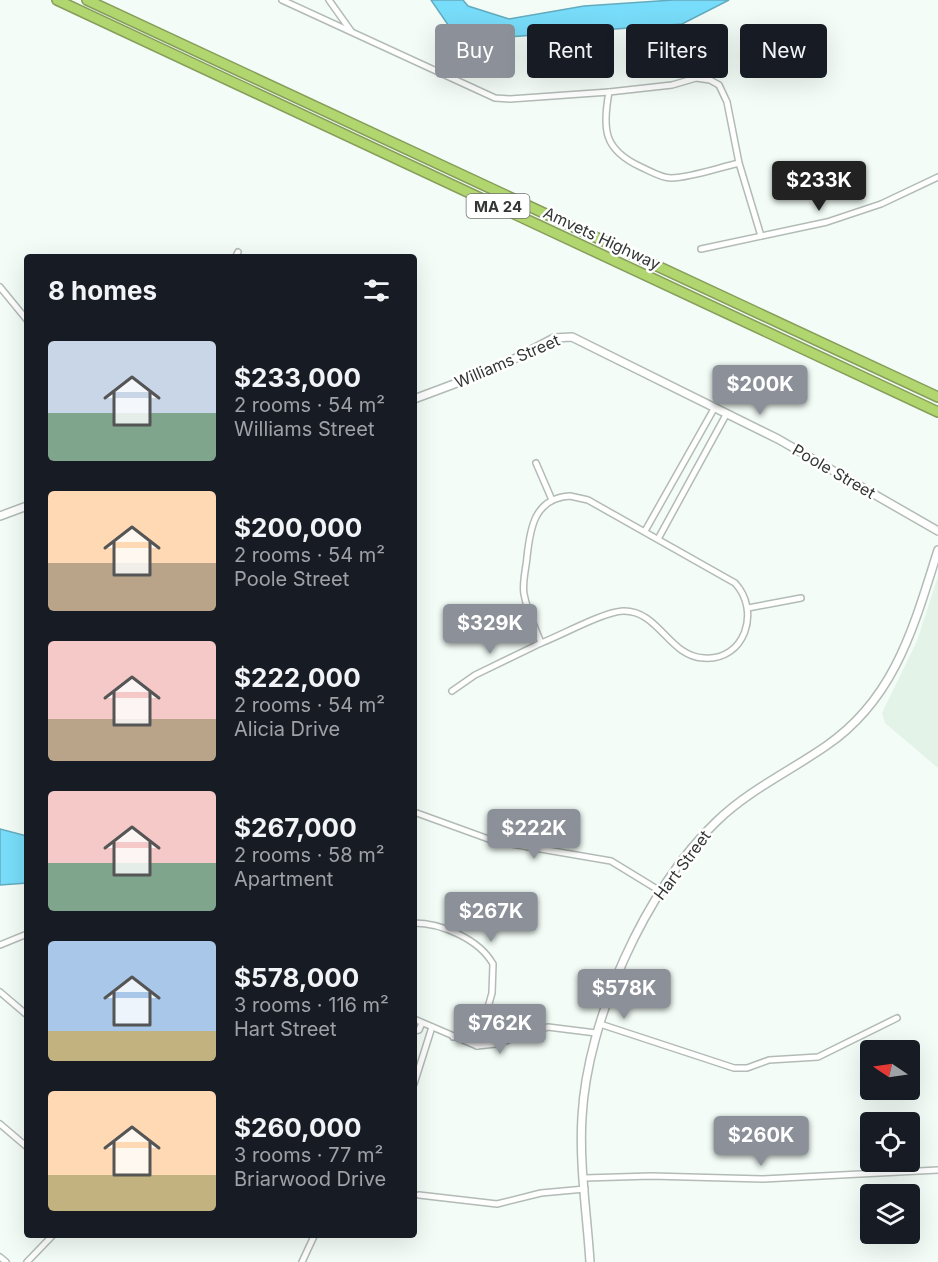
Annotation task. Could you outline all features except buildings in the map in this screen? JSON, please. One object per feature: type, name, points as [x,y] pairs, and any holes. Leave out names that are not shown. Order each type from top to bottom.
[{"type":"highway","name":"Amvets Highway","points":[[57,0],[938,412]]},
{"type":"highway","name":"Amvets Highway","points":[[87,0],[938,397]]},
{"type":"street","points":[[282,0],[499,99],[609,92],[672,85],[696,78],[713,81],[722,90],[727,102],[739,164],[761,236]]},
{"type":"street","points":[[329,0],[352,32]]},
{"type":"street","points":[[609,92],[606,112],[608,136],[615,151],[629,161],[672,178],[739,164]]},
{"type":"street","points":[[701,249],[839,218],[880,204],[938,177]]},
{"type":"street","points":[[0,287],[24,316]]},
{"type":"street","name":"Williams Street","points":[[417,398],[498,368],[550,340],[567,336]]},
{"type":"street","name":"Poole Street","points":[[567,336],[585,342],[783,442],[938,531]]},
{"type":"street","points":[[645,531],[715,407]]},
{"type":"street","points":[[658,539],[727,413]]},
{"type":"street","points":[[536,463],[552,500]]},
{"type":"street","points":[[452,691],[475,675],[542,643],[606,616],[628,612],[650,620],[687,654],[712,658],[728,652],[741,641],[748,625],[748,608],[743,593],[732,581],[584,498],[565,496],[552,500],[541,508],[532,523],[524,584],[525,600],[542,643]]},
{"type":"street","points":[[0,516],[24,507]]},
{"type":"street","name":"Hart Street","points":[[590,1262],[583,1105],[596,1033],[636,936],[660,891],[688,852],[728,811],[828,745],[867,711],[884,688],[906,648],[938,550]]},
{"type":"street","points":[[748,608],[801,597]]},
{"type":"street","points":[[417,813],[494,841],[611,861],[660,891]]},
{"type":"street","points":[[417,923],[435,925],[449,930],[477,947],[490,959],[494,969],[493,981],[486,1018],[477,1046]]},
{"type":"street","points":[[0,945],[24,935]]},
{"type":"street","points":[[0,992],[24,1012]]},
{"type":"street","points":[[453,1037],[486,1018]]},
{"type":"street","points":[[600,1024],[734,1068],[747,1068],[769,1060],[818,1057],[897,1018]]},
{"type":"street","points":[[417,1020],[477,1046],[496,1044],[548,1027],[596,1033]]},
{"type":"street","points":[[417,1030],[422,1023]]},
{"type":"street","points":[[417,1074],[432,1027]]},
{"type":"street","points":[[0,1124],[24,1144]]},
{"type":"street","points":[[585,1178],[651,1176],[778,1179],[938,1170]]},
{"type":"street","points":[[419,1195],[497,1204],[541,1193],[585,1189]]},
{"type":"street","points":[[27,1262],[50,1238]]},
{"type":"street","points":[[302,1262],[313,1238]]},
{"type":"street","points":[[0,1257],[6,1262]]},
{"type":"shaded area","points":[[938,576],[938,768],[885,723],[882,713],[917,641]]},
{"type":"water","points":[[431,0],[463,0],[468,6],[509,19],[584,6],[673,0],[729,0],[682,24],[626,24],[626,28],[614,29],[614,24],[527,24],[527,36],[515,36],[515,24],[447,24]]},
{"type":"water","points":[[0,829],[24,835],[24,883],[0,885]]}]
